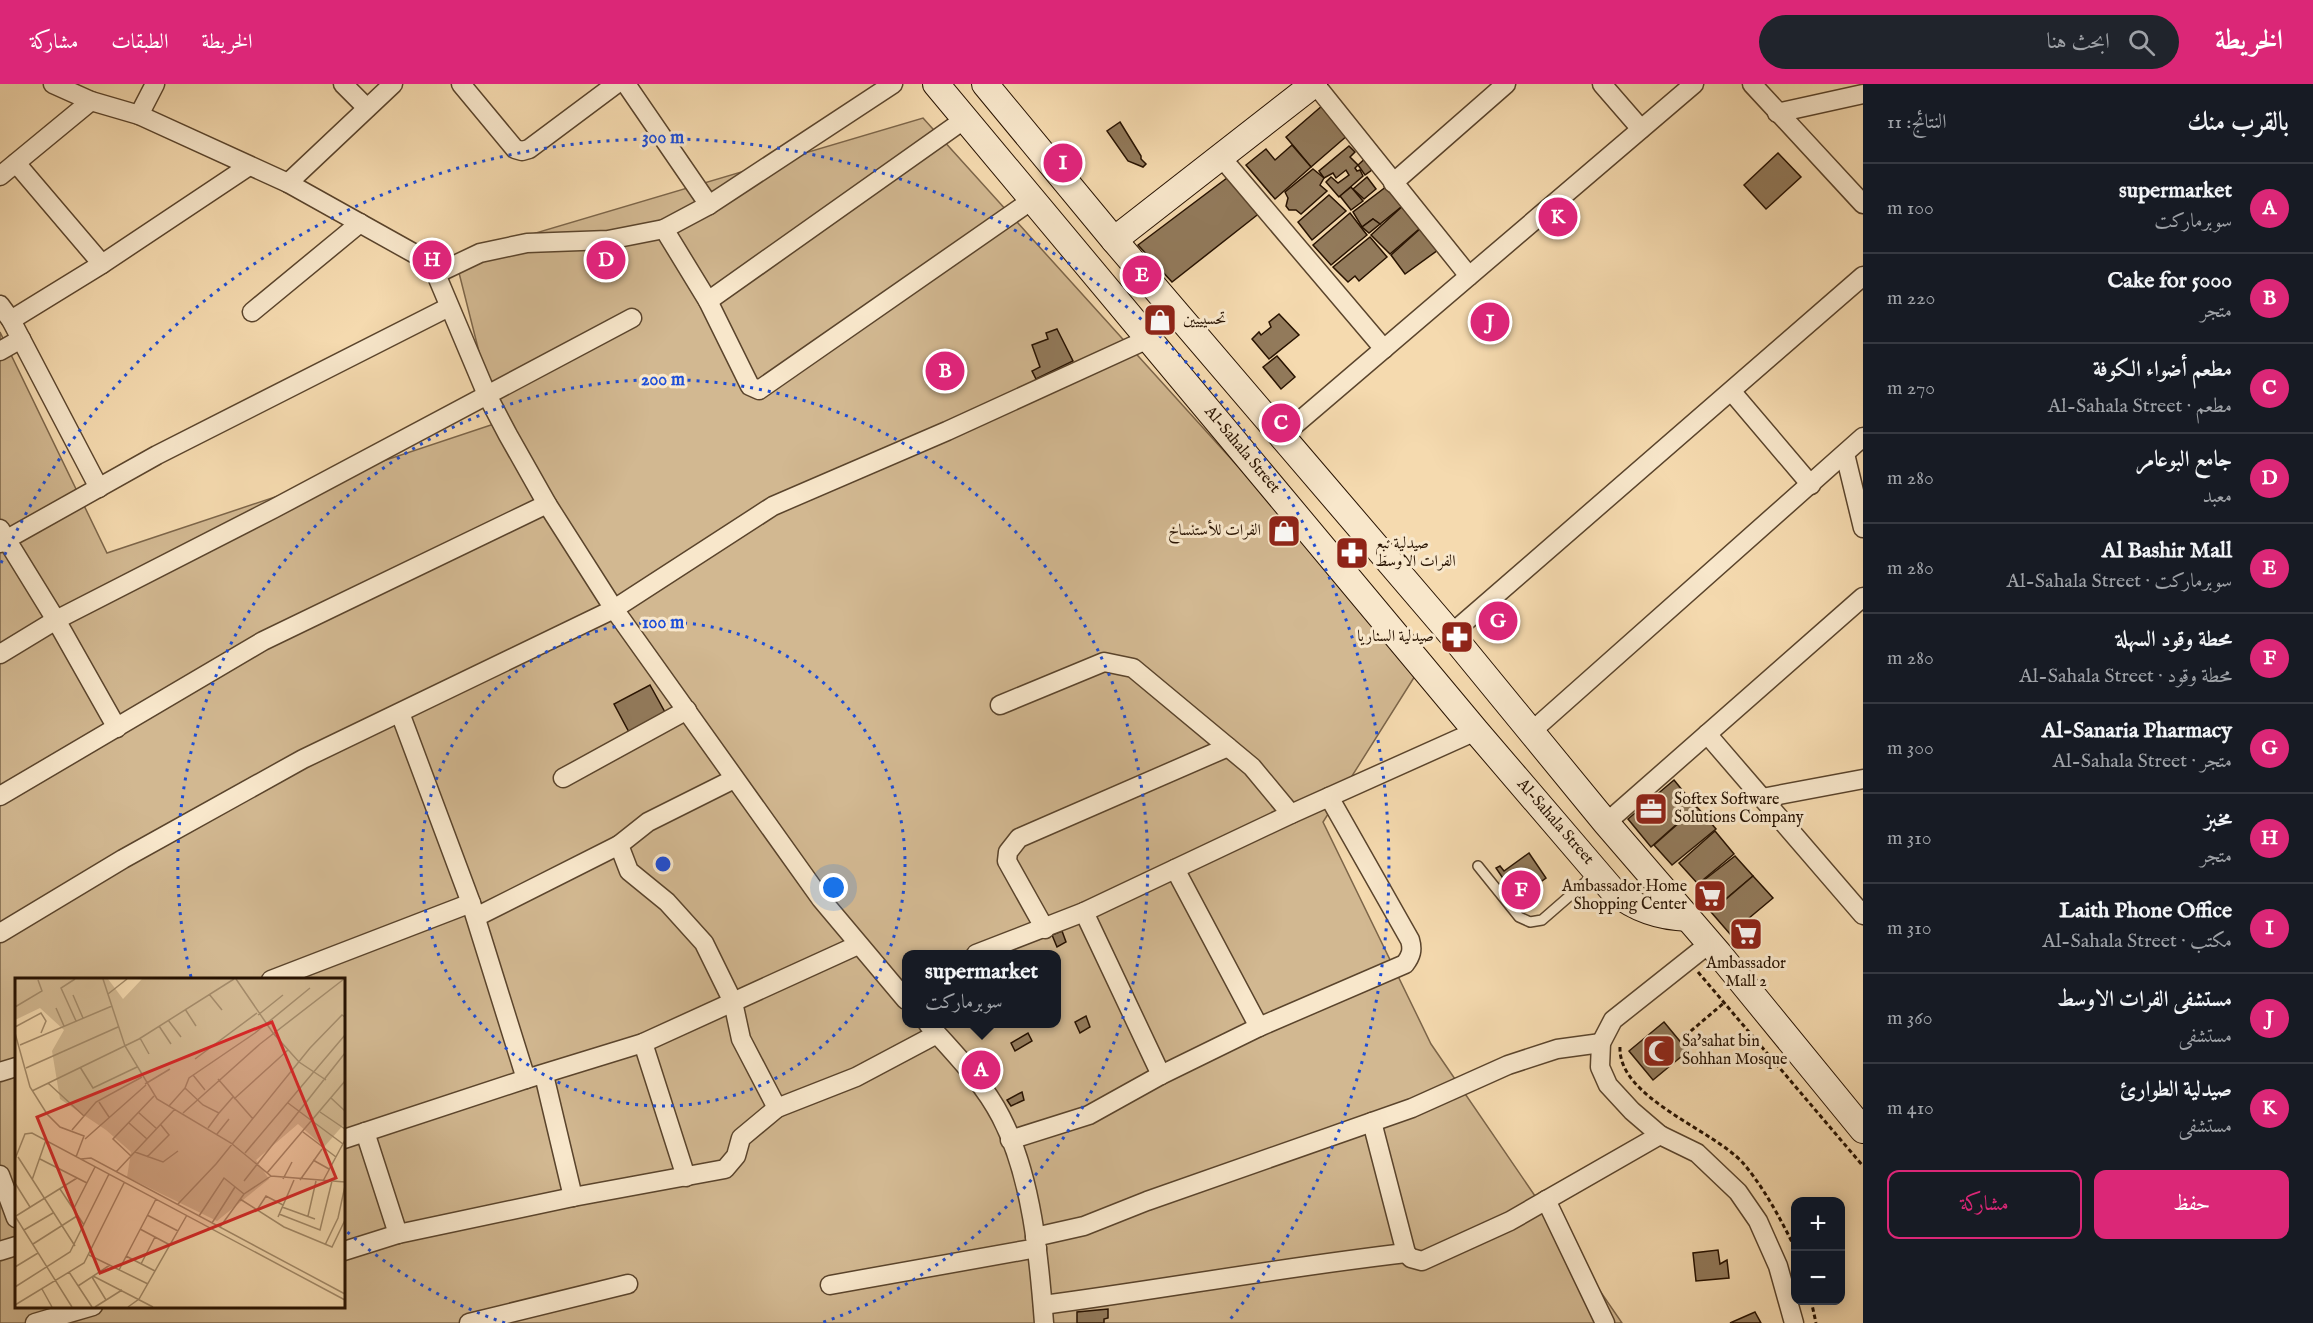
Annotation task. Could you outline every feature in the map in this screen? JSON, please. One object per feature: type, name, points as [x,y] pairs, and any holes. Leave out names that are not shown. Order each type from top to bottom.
[{"type":"main road","name":"Al-Sahala Street","points":[[936,84],[1476,731],[1613,891],[1635,906],[1661,916],[1688,918]]},
{"type":"main road","points":[[985,84],[1114,240],[1451,634],[1863,1130]]},
{"type":"main road","points":[[1114,240],[1315,84]]},
{"type":"street","points":[[53,84],[92,100],[139,115],[288,183],[417,255],[436,274],[488,395],[547,504],[615,609],[821,900],[902,994]]},
{"type":"street","points":[[139,115],[155,84]]},
{"type":"street","points":[[342,84],[368,108]]},
{"type":"street","points":[[288,183],[393,84]]},
{"type":"street","points":[[461,84],[515,149],[522,151],[529,149],[616,84]]},
{"type":"street","points":[[626,84],[709,205]]},
{"type":"street","points":[[436,274],[480,253],[527,243],[608,240],[664,229],[709,205],[893,84]]},
{"type":"street","points":[[1315,84],[1469,276]]},
{"type":"street","points":[[1393,183],[1506,84]]},
{"type":"street","points":[[1602,84],[1641,129]]},
{"type":"street","points":[[1282,435],[1694,84]]},
{"type":"street","points":[[1752,84],[1863,204]]},
{"type":"street","points":[[1777,113],[1863,94]]},
{"type":"street","points":[[0,176],[92,100]]},
{"type":"street","points":[[708,301],[964,119]]},
{"type":"street","points":[[1221,157],[1384,349]]},
{"type":"street","points":[[16,163],[102,264]]},
{"type":"street","points":[[99,488],[5,313],[102,264],[249,166]]},
{"type":"street","points":[[664,229],[708,301],[750,386],[759,390],[1032,201]]},
{"type":"street","points":[[252,312],[360,222]]},
{"type":"street","points":[[1451,634],[1863,276]]},
{"type":"street","points":[[117,728],[56,620],[2,537],[99,488],[157,455],[449,308]]},
{"type":"street","points":[[0,654],[56,620],[632,318]]},
{"type":"street","points":[[0,351],[21,339]]},
{"type":"street","points":[[0,933],[123,859],[303,759],[615,609],[773,506],[947,431],[1149,339]]},
{"type":"street","points":[[1732,392],[1811,485]]},
{"type":"street","points":[[1532,731],[1863,437]]},
{"type":"street","points":[[1845,454],[1863,528]]},
{"type":"street","points":[[0,796],[263,642],[547,504]]},
{"type":"street","points":[[1606,823],[1863,597]]},
{"type":"street","points":[[1000,705],[1104,662],[1133,668],[1252,767],[1291,814]]},
{"type":"street","points":[[563,778],[687,710]]},
{"type":"street","points":[[400,712],[473,910],[526,1079]]},
{"type":"street","points":[[987,950],[1084,912],[1291,814],[1476,731]]},
{"type":"street","points":[[1707,734],[1863,915]]},
{"type":"street","points":[[1045,929],[1007,861],[1008,852],[1018,838],[1228,747]]},
{"type":"street","points":[[278,978],[473,910],[619,845],[648,822],[734,779]]},
{"type":"street","points":[[1762,798],[1863,779]]},
{"type":"street","points":[[1010,1140],[1089,1115],[1161,1075],[1259,1027],[1405,964],[1413,948],[1329,797]]},
{"type":"street","points":[[619,845],[629,871],[667,902],[704,943],[733,1002],[741,1039],[777,1108]]},
{"type":"street","points":[[1175,869],[1259,1027]]},
{"type":"street","points":[[1084,912],[1161,1075]]},
{"type":"street","points":[[1710,943],[1613,1020],[1601,1043],[1600,1067],[1608,1085],[1632,1111],[1660,1134],[1697,1153],[1738,1192],[1758,1221],[1778,1266],[1794,1323]]},
{"type":"street","points":[[345,1139],[643,1043],[858,945]]},
{"type":"street","points":[[345,1251],[398,1234],[573,1197],[725,1169],[736,1156],[741,1138],[777,1108],[856,1077],[932,1029],[969,1069],[1001,1117],[1021,1167],[1036,1243],[1043,1314],[1126,1294],[1305,1265],[1406,1253]]},
{"type":"street","points":[[643,1043],[686,1177]]},
{"type":"street","points":[[830,1285],[1036,1243],[1147,1201],[1412,1108],[1508,1065],[1557,1049],[1601,1043]]},
{"type":"street","points":[[0,1072],[15,1067]]},
{"type":"street","points":[[544,1075],[573,1197]]},
{"type":"street","points":[[1372,1122],[1406,1253],[1411,1258],[1422,1260],[1510,1221],[1660,1134]]},
{"type":"street","points":[[365,1132],[398,1234]]},
{"type":"street","points":[[0,1175],[15,1215]]},
{"type":"street","points":[[1546,1200],[1605,1323]]},
{"type":"street","points":[[0,1251],[15,1246]]},
{"type":"street","points":[[469,1323],[628,1284]]},
{"type":"street","points":[[46,1318],[85,1308]]},
{"type":"lane","points":[[1478,866],[1519,917],[1530,922],[1542,920],[1598,872]]},
{"type":"path","points":[[1690,979],[1699,971],[1863,1166]]},
{"type":"path","points":[[1685,1036],[1725,1002]]},
{"type":"path","points":[[1621,1040],[1621,1060],[1627,1073],[1650,1099],[1701,1130],[1741,1162],[1759,1184],[1791,1240]]},
{"type":"path","points":[[1812,1305],[1816,1323]]},
{"type":"shaded area","points":[[923,118],[1420,668],[1323,822],[1431,1044],[1622,1323],[0,1323],[0,332],[107,553],[497,423],[455,257]]},
{"type":"building","points":[[1323,105],[1348,135],[1311,167],[1286,137]]},
{"type":"building","points":[[1120,122],[1146,164],[1143,167],[1128,161],[1107,131]]},
{"type":"building","points":[[1292,145],[1311,167],[1275,199],[1246,165],[1266,149],[1275,160]]},
{"type":"building","points":[[1349,146],[1355,152],[1350,157],[1358,165],[1355,168],[1357,171],[1360,170],[1363,176],[1339,197],[1326,182],[1331,177],[1338,183],[1349,175],[1346,170],[1336,178],[1333,173],[1324,178],[1319,171]]},
{"type":"building","points":[[1778,153],[1801,177],[1766,209],[1744,185]]},
{"type":"building","points":[[1369,155],[1376,167],[1365,175],[1358,165]]},
{"type":"building","points":[[1313,169],[1324,178],[1320,185],[1327,191],[1301,214],[1296,210],[1289,210],[1286,206],[1288,198],[1285,192]]},
{"type":"building","points":[[1231,175],[1261,212],[1172,282],[1138,245]]},
{"type":"building","points":[[1367,177],[1376,189],[1364,199],[1353,189]]},
{"type":"building","points":[[1391,183],[1406,203],[1380,224],[1373,219],[1362,227],[1353,212]]},
{"type":"building","points":[[1351,187],[1363,201],[1351,210],[1340,196]]},
{"type":"building","points":[[1329,195],[1346,211],[1312,240],[1298,222]]},
{"type":"building","points":[[1406,203],[1425,224],[1390,254],[1371,235]]},
{"type":"building","points":[[1350,213],[1367,235],[1331,265],[1313,245]]},
{"type":"building","points":[[1373,219],[1380,224],[1369,233],[1362,227]]},
{"type":"building","points":[[1421,228],[1438,250],[1405,274],[1391,255]]},
{"type":"building","points":[[1370,237],[1387,257],[1359,281],[1355,276],[1348,282],[1333,267]]},
{"type":"building","points":[[1279,314],[1299,335],[1269,359],[1252,339],[1259,332],[1261,335],[1271,327],[1269,322]]},
{"type":"building","points":[[1057,329],[1073,361],[1036,379],[1032,371],[1040,367],[1032,345],[1048,339],[1046,333]]},
{"type":"building","points":[[1277,356],[1295,377],[1281,389],[1263,367]]},
{"type":"building","points":[[650,685],[666,714],[630,734],[614,704]]},
{"type":"building","points":[[1674,780],[1696,807],[1651,847],[1628,819]]},
{"type":"building","points":[[1697,807],[1716,829],[1672,865],[1654,845]]},
{"type":"building","points":[[1715,831],[1734,854],[1698,884],[1679,863]]},
{"type":"building","points":[[1529,853],[1546,878],[1517,899],[1496,868],[1500,866],[1504,871]]},
{"type":"building","points":[[1735,856],[1753,876],[1715,908],[1699,884]]},
{"type":"building","points":[[1753,876],[1773,898],[1730,934],[1711,912]]},
{"type":"building","points":[[1062,931],[1066,942],[1057,947],[1052,935]]},
{"type":"building","points":[[1086,1016],[1090,1027],[1080,1033],[1075,1022]]},
{"type":"building","points":[[1664,1022],[1688,1051],[1653,1080],[1629,1051]]},
{"type":"building","points":[[1028,1033],[1032,1041],[1015,1051],[1011,1043]]},
{"type":"building","points":[[1022,1092],[1024,1100],[1011,1106],[1007,1100]]},
{"type":"building","points":[[1718,1250],[1720,1264],[1727,1260],[1729,1278],[1696,1281],[1693,1253]]},
{"type":"building","points":[[1108,1309],[1108,1318],[1104,1319],[1104,1323],[1077,1323],[1077,1312]]},
{"type":"building","points":[[1755,1312],[1761,1323],[1730,1323]]},
{"type":"place","name":"Laith Phone Office","points":[[1063,163]]},
{"type":"place","name":"صيدلية الطوارئ","points":[[1558,217]]},
{"type":"place","name":"مخبز","points":[[432,260]]},
{"type":"place","name":"جامع البوعامر","points":[[606,260]]},
{"type":"place","name":"Al Bashir Mall","points":[[1142,275]]},
{"type":"place","name":"تحسيييين","points":[[1160,320]]},
{"type":"place","name":"مستشفى الفرات الاوسط","points":[[1490,322]]},
{"type":"place","name":"Cake for 5000","points":[[945,371]]},
{"type":"place","name":"مطعم أضواء الكوفة","points":[[1281,423]]},
{"type":"place","name":"الفرات للأستنساخ","points":[[1284,531]]},
{"type":"place","name":"صيدلية نبع الفرات الاوسط","points":[[1352,553]]},
{"type":"place","name":"Al-Sanaria Pharmacy","points":[[1498,621]]},
{"type":"place","name":"صيدلية السناريا","points":[[1457,637]]},
{"type":"place","name":"Softex Software Solutions Company","points":[[1651,809]]},
{"type":"place","name":"محطة وقود السهلة","points":[[1521,890]]},
{"type":"place","name":"Ambassador Home Shopping Center","points":[[1710,896]]},
{"type":"place","name":"Ambassador Mall 2","points":[[1746,934]]},
{"type":"place","name":"Sa'sahat bin Sohhan Mosque","points":[[1659,1051]]},
{"type":"place","name":"supermarket","points":[[981,1070]]}]
